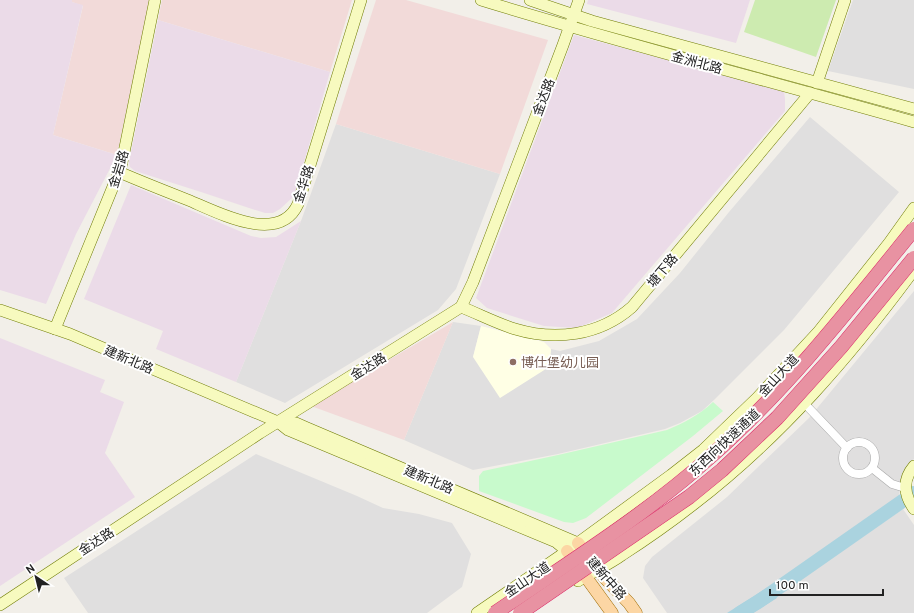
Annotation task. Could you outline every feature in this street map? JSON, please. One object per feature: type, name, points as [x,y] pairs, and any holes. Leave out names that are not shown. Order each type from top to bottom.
[{"type":"highway","name":"东西向快速通道","points":[[495,613],[620,528],[710,458],[744,425],[828,337],[914,229]]},
{"type":"highway","name":"东西向快速通道","points":[[520,613],[689,497],[727,466],[777,418],[841,347],[914,259]]},
{"type":"main road","name":"金岩路","points":[[55,329],[119,172],[155,0]]},
{"type":"main road","name":"金华路","points":[[119,172],[241,221],[268,224],[284,220],[290,216],[298,204],[362,0]]},
{"type":"main road","name":"金洲北路","points":[[481,0],[570,27],[810,92],[914,122]]},
{"type":"main road","name":"金洲北路","points":[[530,0],[599,23],[914,109]]},
{"type":"main road","name":"金达路","points":[[0,605],[278,422],[461,307],[476,274],[579,0]]},
{"type":"main road","points":[[817,83],[845,0]]},
{"type":"main road","name":"塘下路","points":[[461,307],[513,329],[552,336],[585,332],[617,318],[632,307],[810,92]]},
{"type":"main road","name":"金山大道","points":[[477,613],[567,551],[671,475],[702,450],[757,398],[818,331],[889,243],[914,208]]},
{"type":"main road","points":[[889,243],[914,259]]},
{"type":"main road","points":[[531,613],[598,569],[622,556],[694,504],[759,449],[805,404],[858,343],[914,270]]},
{"type":"main road","name":"建新北路","points":[[0,310],[70,334],[278,422],[288,430],[556,542],[567,551]]},
{"type":"main road","name":"建新北路","points":[[278,422],[296,424],[305,427],[578,543]]},
{"type":"main road","points":[[913,507],[907,497],[906,478],[914,466]]},
{"type":"main road","name":"建新中路","points":[[578,543],[636,613]]},
{"type":"main road","name":"建新中路","points":[[567,551],[612,613]]},
{"type":"street","points":[[805,404],[847,448]]},
{"type":"street","points":[[856,442],[867,444],[874,452],[875,457],[872,468],[868,471],[860,473],[849,470],[844,460],[847,448],[856,442]]},
{"type":"street","points":[[872,468],[892,484],[906,489]]},
{"type":"shaded area","points":[[0,0],[72,0],[72,2],[83,5],[53,135],[117,155],[76,234],[46,304],[0,290]]},
{"type":"shaded area","points":[[72,0],[150,0],[117,155],[53,135],[83,6],[72,2]]},
{"type":"shaded area","points":[[162,0],[352,0],[330,72],[158,20]]},
{"type":"shaded area","points":[[376,0],[406,0],[548,40],[500,174],[336,124]]},
{"type":"shaded area","points":[[588,0],[750,0],[736,43],[587,4]]},
{"type":"shaded area","points":[[853,0],[914,0],[914,89],[828,71]]},
{"type":"shaded area","points":[[158,20],[330,72],[296,190],[292,198],[280,209],[273,213],[265,213],[135,171],[130,167],[129,162]]},
{"type":"shaded area","points":[[574,35],[784,91],[785,99],[785,111],[612,313],[577,328],[544,326],[487,308],[476,298]]},
{"type":"shaded area","points":[[810,117],[899,192],[784,330],[702,411],[665,429],[558,454],[473,470],[404,440],[453,322],[481,326],[473,357],[549,367],[551,349],[560,351],[599,341],[637,319],[680,273],[729,212]]},
{"type":"shaded area","points":[[336,124],[500,174],[456,289],[438,310],[285,403],[236,382],[301,221]]},
{"type":"shaded area","points":[[131,185],[251,236],[261,238],[276,237],[301,221],[236,382],[156,349],[163,331],[84,299]]},
{"type":"shaded area","points":[[914,291],[914,459],[908,464],[902,476],[899,496],[770,588],[729,613],[667,613],[643,578],[645,566],[652,557],[727,497],[809,418]]},
{"type":"shaded area","points":[[453,322],[404,440],[311,406]]},
{"type":"shaded area","name":"博仕堡幼儿园","points":[[481,326],[544,342],[551,349],[549,367],[500,398],[473,357]]},
{"type":"shaded area","points":[[0,338],[105,380],[100,392],[124,402],[105,453],[135,497],[0,586]]},
{"type":"shaded area","points":[[256,454],[383,508],[419,514],[452,523],[471,554],[462,587],[427,613],[88,613],[64,578]]},
{"type":"shaded area","points":[[903,509],[914,525],[914,613],[752,613]]},
{"type":"green space","points":[[755,0],[836,0],[816,57],[744,32]]},
{"type":"green space","points":[[713,402],[723,411],[693,436],[586,518],[573,523],[564,522],[479,491],[479,476],[483,471],[667,430],[691,418]]},
{"type":"water","points":[[768,587],[777,598],[753,613],[727,613]]},
{"type":"waterway","points":[[740,613],[914,493]]},
{"type":"place","name":"博仕堡幼儿园","points":[[513,362]]}]
